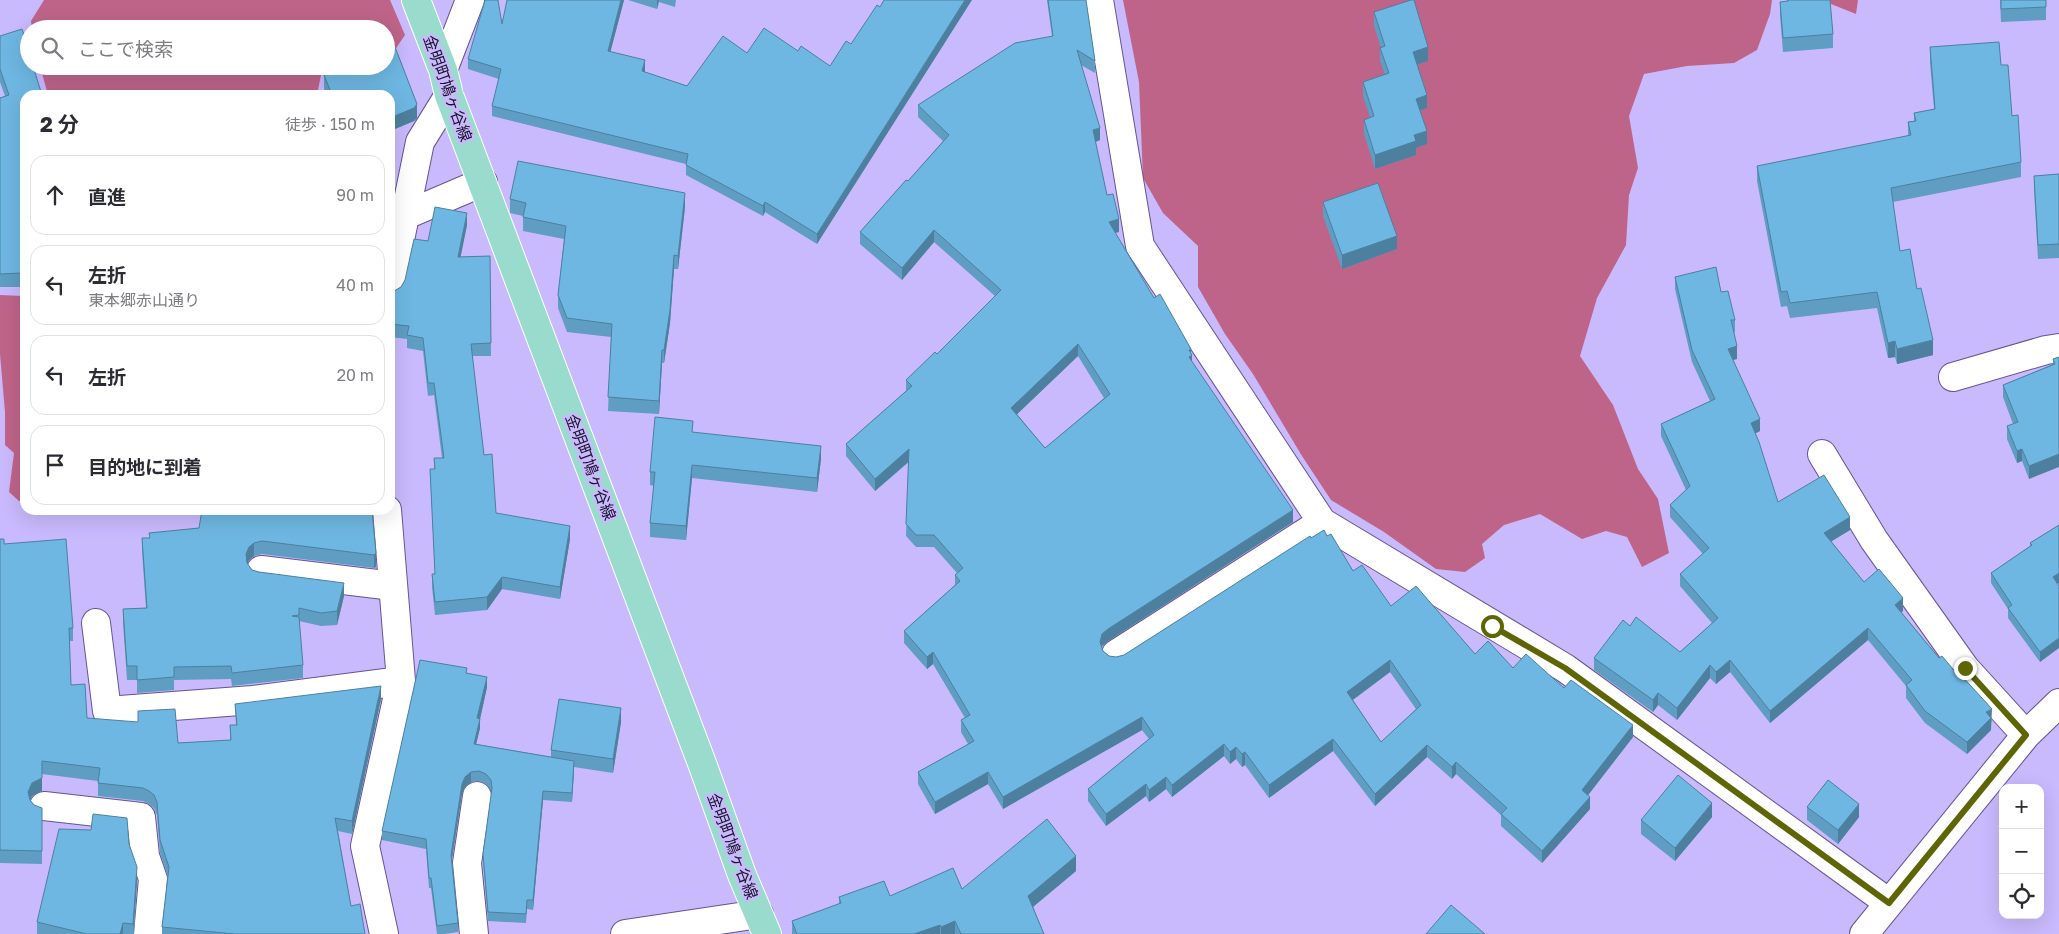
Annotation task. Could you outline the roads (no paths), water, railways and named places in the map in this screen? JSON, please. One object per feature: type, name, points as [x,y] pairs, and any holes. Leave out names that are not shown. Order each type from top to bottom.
[{"type":"main road","name":"金明町鳩ヶ谷線","points":[[416,0],[662,654],[742,875],[752,925]]},
{"type":"street","points":[[395,243],[398,215],[420,142],[446,82],[470,0]]},
{"type":"street","points":[[1099,0],[1140,246],[1322,522],[1565,668],[1889,903]]},
{"type":"street","points":[[398,215],[483,182]]},
{"type":"street","points":[[1953,377],[2046,350],[2059,348]]},
{"type":"street","points":[[1822,454],[1874,540],[1965,668],[2026,735]]},
{"type":"street","points":[[384,934],[365,846],[401,681],[387,515]]},
{"type":"street","points":[[1116,654],[1322,522]]},
{"type":"street","points":[[261,570],[393,586]]},
{"type":"street","points":[[96,623],[107,711],[253,700],[401,681]]},
{"type":"street","points":[[1864,934],[2026,735],[2059,703]]},
{"type":"street","points":[[474,934],[467,863],[477,796]]},
{"type":"street","points":[[44,806],[140,817],[145,856],[153,879],[148,934]]},
{"type":"street","points":[[625,934],[752,925]]}]
